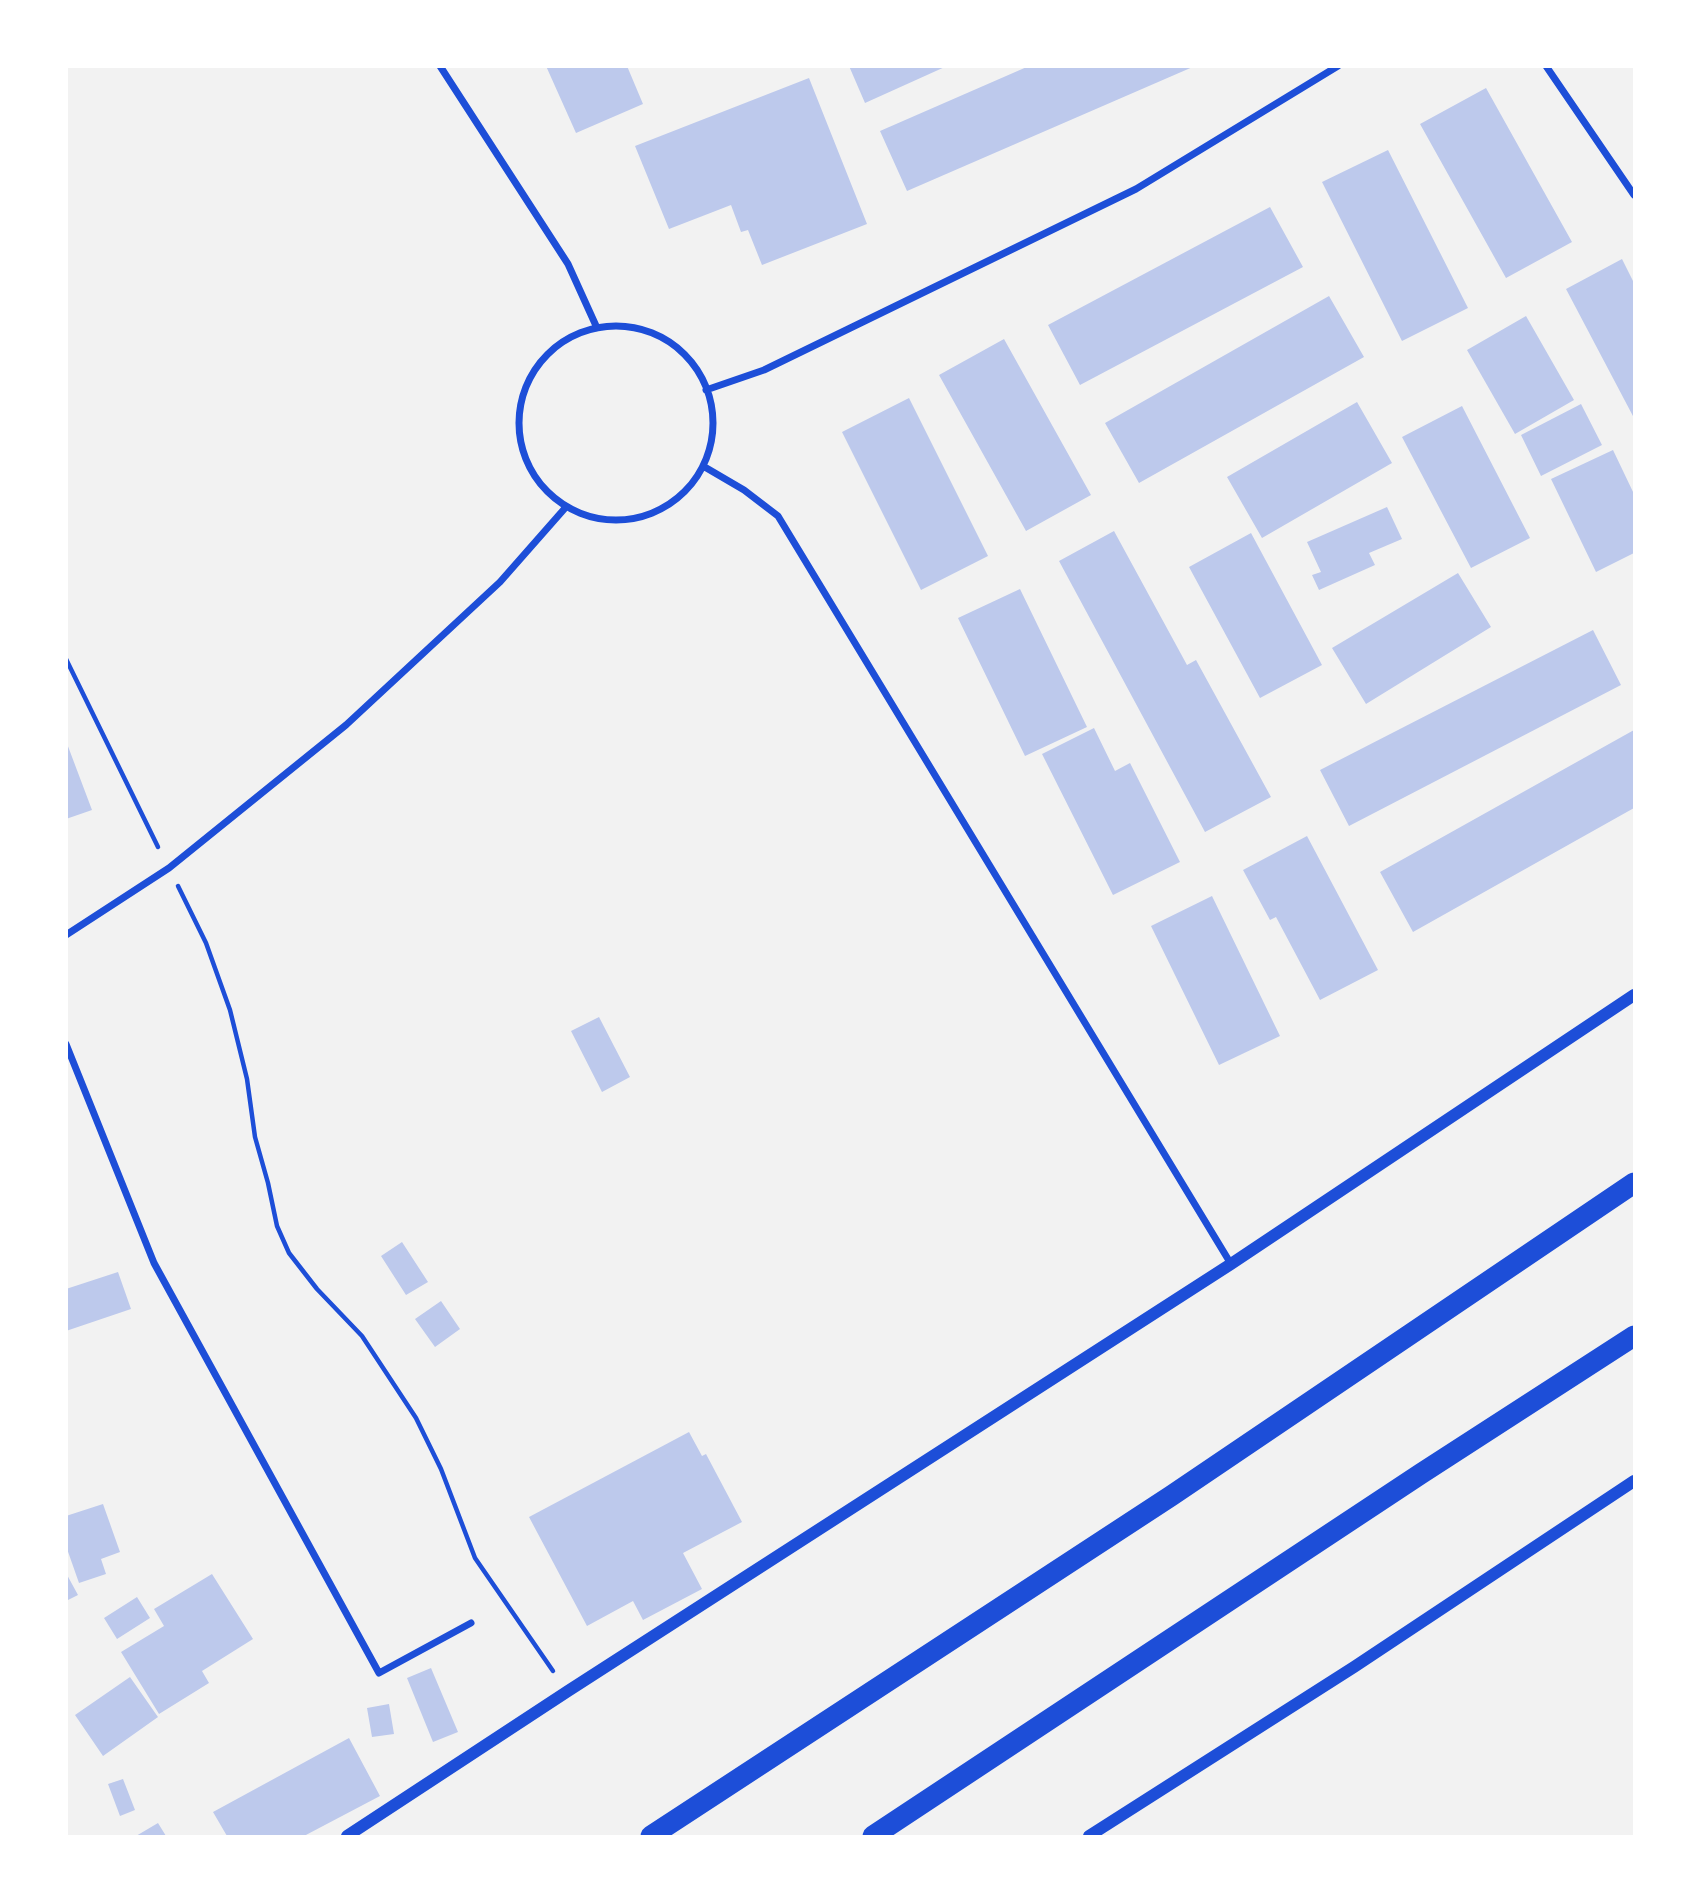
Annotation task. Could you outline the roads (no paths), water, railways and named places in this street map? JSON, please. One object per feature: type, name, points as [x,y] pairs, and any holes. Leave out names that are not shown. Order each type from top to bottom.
[{"type":"highway","points":[[651,1836],[1171,1496],[1634,1183]]},
{"type":"highway","points":[[873,1836],[1634,1336]]},
{"type":"street","points":[[440,66],[568,264],[597,328]]},
{"type":"street","points":[[706,390],[764,370],[1136,189],[1338,66]]},
{"type":"street","points":[[1546,66],[1634,195]]},
{"type":"street","points":[[628,327],[657,335],[682,353],[702,377],[706,390],[711,406],[712,437],[703,466],[685,492],[660,510],[631,520],[598,519],[566,507],[540,486],[524,457],[518,424],[523,391],[540,362],[565,340],[597,328],[628,327]]},
{"type":"street","points":[[703,466],[744,490],[778,516],[1231,1264]]},
{"type":"street","points":[[66,935],[169,868],[346,725],[500,582],[566,507]]},
{"type":"street","points":[[347,1836],[1231,1264],[1634,995]]},
{"type":"street","points":[[66,1044],[154,1263],[379,1673],[471,1623]]},
{"type":"street","points":[[1089,1836],[1354,1667],[1634,1481]]}]
